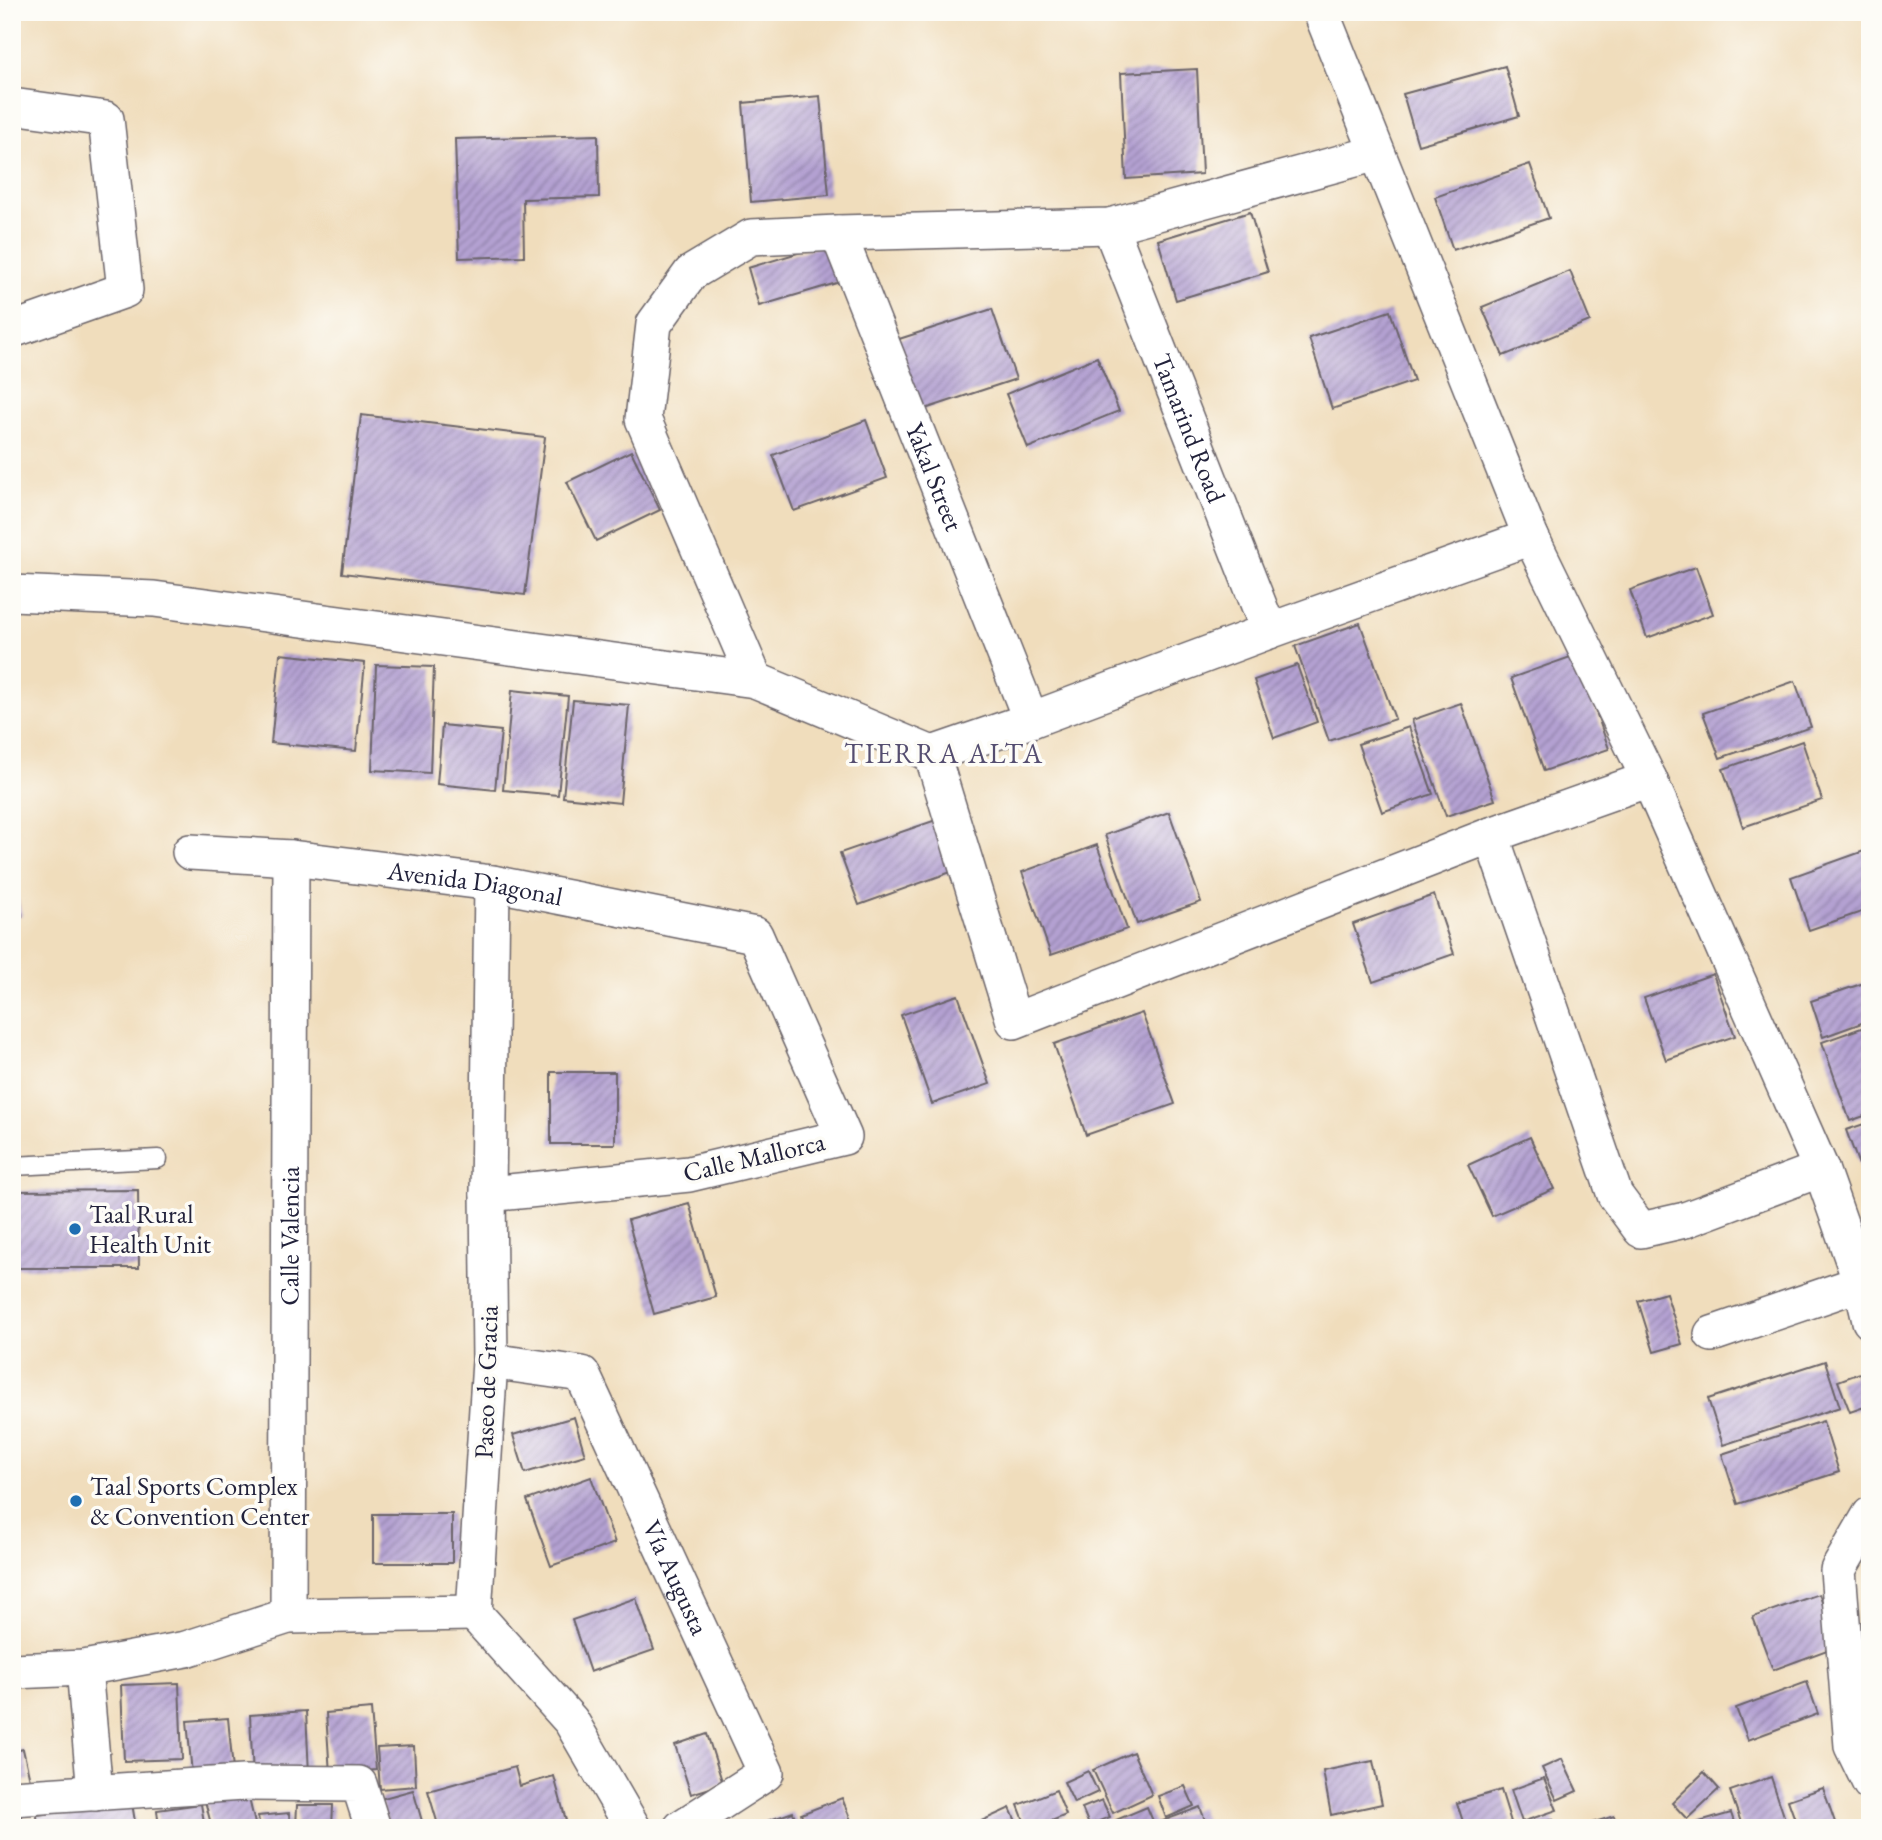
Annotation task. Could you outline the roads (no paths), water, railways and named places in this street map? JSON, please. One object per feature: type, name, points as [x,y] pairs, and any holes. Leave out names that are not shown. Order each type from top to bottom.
[{"type":"street","points":[[1321,12],[1531,537],[1650,779],[1821,1169],[1861,1283],[1870,1321]]},
{"type":"street","points":[[12,106],[106,119],[125,290],[12,330]]},
{"type":"street","points":[[755,680],[643,419],[654,324],[691,273],[751,237],[1110,226],[1377,153]]},
{"type":"street","name":"Tamarind Road","points":[[1110,226],[1269,631]]},
{"type":"street","name":"Yakal Street","points":[[838,233],[1031,720]]},
{"type":"street","points":[[12,593],[154,599],[755,680],[932,754],[1531,537]]},
{"type":"street","points":[[932,754],[1014,1021],[1491,835],[1650,779]]},
{"type":"street","points":[[1491,835],[1615,1195],[1641,1230],[1685,1220],[1821,1169]]},
{"type":"street","name":"Avenida Diagonal","points":[[190,852],[291,858],[492,883],[755,935]]},
{"type":"street","name":"Calle Valencia","points":[[288,1616],[291,858]]},
{"type":"street","name":"Paseo de Gracia","points":[[474,1613],[490,1361],[488,1194],[492,883]]},
{"type":"street","name":"Calle Mallorca","points":[[488,1194],[689,1174],[844,1137],[755,935]]},
{"type":"street","points":[[1712,1334],[1861,1283]]},
{"type":"street","name":"Vía Augusta","points":[[490,1361],[582,1374],[766,1773],[681,1828]]},
{"type":"street","points":[[1870,1515],[1838,1570],[1852,1746],[1870,1783]]},
{"type":"street","points":[[12,1671],[84,1668],[186,1649],[288,1616],[474,1613],[571,1721],[633,1828]]},
{"type":"street","points":[[84,1668],[95,1793]]},
{"type":"street","points":[[12,1798],[243,1783],[359,1784],[373,1828]]},
{"type":"lane","points":[[12,1166],[158,1158]]},
{"type":"place","name":"Taal Rural Health Unit","points":[[75,1229]]},
{"type":"place","name":"Taal Sports Complex & Convention Center","points":[[76,1501]]},
{"type":"district","name":"TIERRA ALTA","points":[[944,753]]}]
